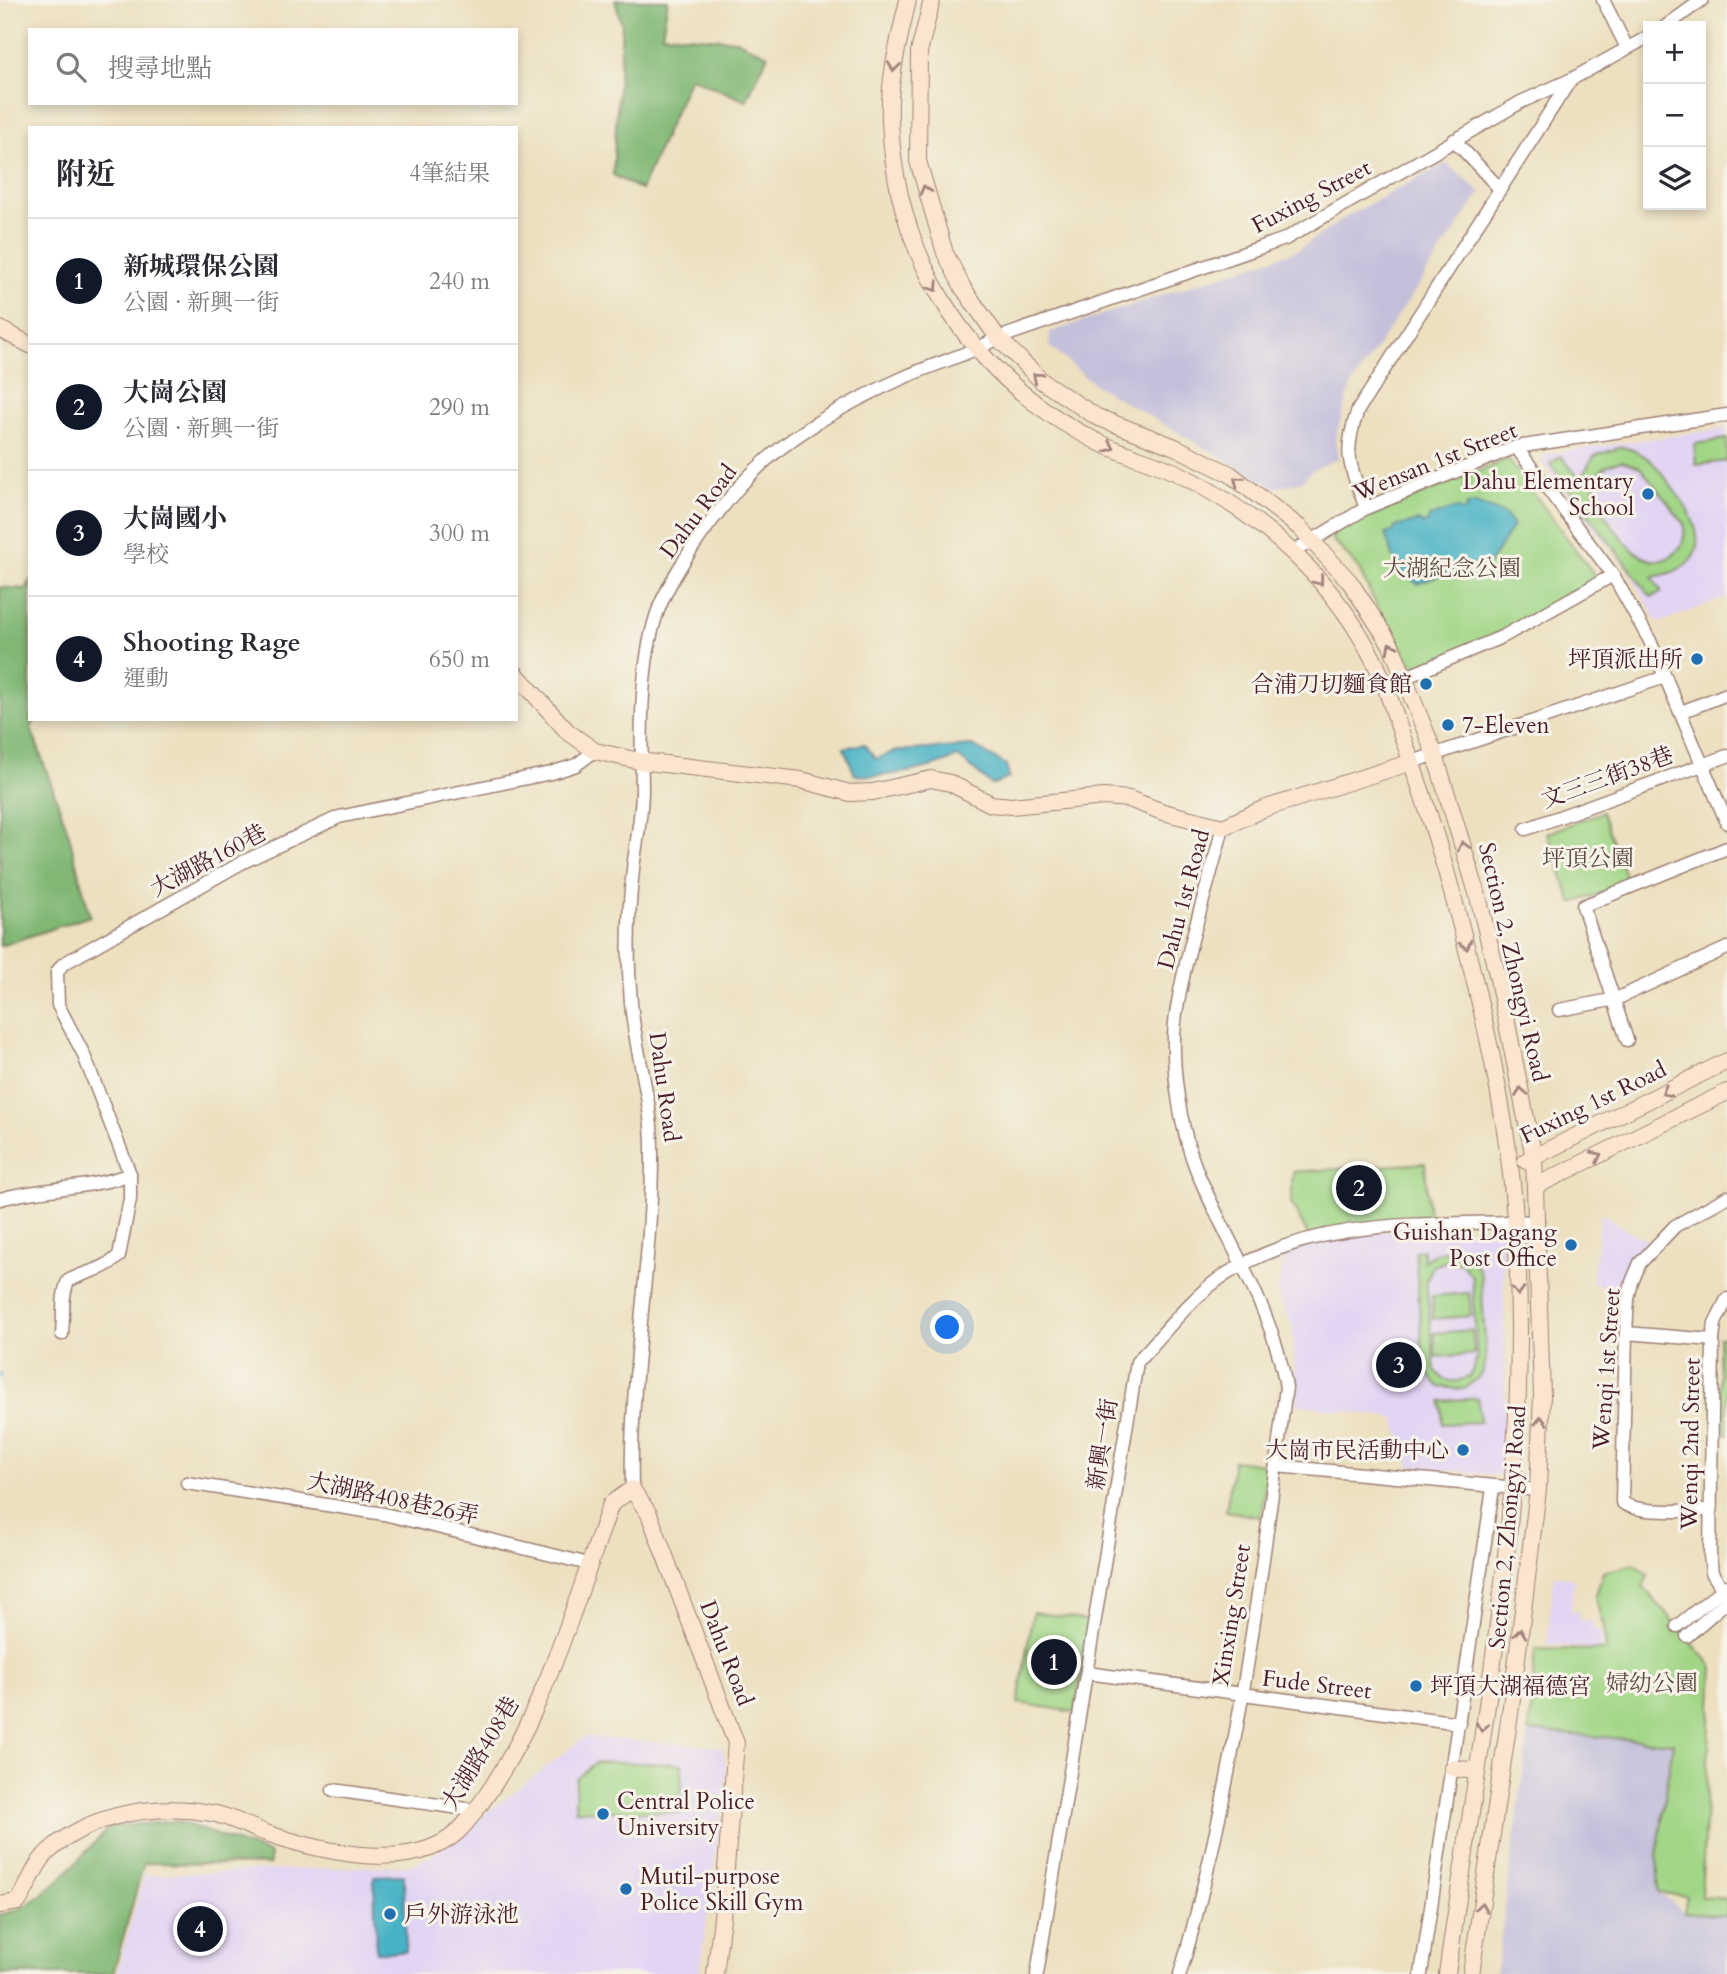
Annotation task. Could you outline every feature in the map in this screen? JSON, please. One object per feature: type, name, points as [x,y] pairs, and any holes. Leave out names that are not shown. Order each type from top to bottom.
[{"type":"street","name":"Section 2, Zhongyi Road","points":[[908,0],[893,65],[890,119],[896,171],[910,233],[926,275],[975,351],[1026,394],[1098,442],[1180,475],[1253,517],[1308,566],[1350,620],[1378,668],[1437,835],[1476,985],[1510,1165],[1516,1222],[1518,1313],[1513,1489],[1447,1974]]},
{"type":"street","name":"Section 2, Zhongyi Road","points":[[932,0],[919,52],[918,161],[944,253],[970,299],[998,338],[1043,382],[1097,417],[1175,447],[1230,474],[1310,539],[1350,582],[1391,645],[1435,755],[1497,974],[1534,1158],[1542,1395],[1538,1490],[1510,1714],[1471,1974]]},
{"type":"street","points":[[1602,0],[1628,48]]},
{"type":"street","points":[[1673,21],[1702,0]]},
{"type":"street","name":"Fuxing Street","points":[[975,351],[998,338],[1285,239],[1521,102],[1570,80],[1643,40]]},
{"type":"street","points":[[1366,508],[1348,455],[1348,438],[1358,410],[1570,80]]},
{"type":"street","points":[[1454,140],[1500,189]]},
{"type":"street","points":[[0,329],[28,344]]},
{"type":"street","name":"Dahu Road","points":[[715,1974],[725,1892],[736,1743],[649,1514],[632,1489],[633,1426],[651,1214],[653,1144],[634,1040],[629,981],[629,907],[642,789],[639,761],[650,642],[658,612],[689,556],[739,487],[779,448],[824,419],[904,377],[975,351]]},
{"type":"street","name":"Wensan 1st Street","points":[[1293,552],[1310,539],[1366,508],[1516,447],[1727,415]]},
{"type":"street","points":[[1516,447],[1613,575],[1650,641],[1727,823]]},
{"type":"street","points":[[1404,678],[1504,636],[1613,575]]},
{"type":"street","points":[[518,676],[568,732],[595,751],[639,761],[778,776],[850,793],[873,792],[931,779],[950,783],[991,804],[1011,806],[1104,797],[1129,799],[1163,812],[1223,827]]},
{"type":"street","name":"Dahu 1st Road","points":[[1242,1267],[1198,1173],[1179,1096],[1174,1050],[1177,1009],[1223,827],[1263,809],[1435,755],[1665,677]]},
{"type":"street","points":[[1681,712],[1727,694]]},
{"type":"street","name":"大湖路160巷","points":[[130,1174],[83,1053],[58,1004],[57,972],[64,964],[243,862],[339,817],[551,773],[576,765],[595,751]]},
{"type":"street","name":"文三三街38巷","points":[[1526,829],[1727,756]]},
{"type":"street","points":[[1627,1040],[1616,999],[1583,906],[1727,848]]},
{"type":"street","points":[[1559,1010],[1616,999],[1727,948]]},
{"type":"street","name":"Fuxing 1st Road","points":[[1510,1165],[1534,1158],[1727,1061]]},
{"type":"street","points":[[1536,1186],[1727,1092]]},
{"type":"street","name":"Fuxing 1st Road","points":[[1510,1165],[1536,1186]]},
{"type":"street","points":[[0,1199],[28,1191],[114,1180],[130,1174],[130,1199],[119,1256],[97,1271],[80,1274],[68,1280],[63,1292],[66,1309],[62,1334]]},
{"type":"street","name":"Wenqi 1st Street","points":[[1708,1510],[1628,1508],[1622,1502],[1628,1299],[1640,1263],[1675,1226],[1727,1197]]},
{"type":"street","name":"新興一街","points":[[1037,1974],[1137,1362],[1206,1290],[1242,1267],[1302,1240],[1339,1230],[1538,1222]]},
{"type":"street","name":"Xinxing Street","points":[[1180,1974],[1203,1895],[1240,1696],[1286,1387],[1281,1353],[1242,1267]]},
{"type":"street","name":"Wenqi 2nd Street","points":[[1726,1593],[1712,1573],[1708,1510],[1713,1340],[1716,1323],[1727,1299]]},
{"type":"street","points":[[1626,1334],[1713,1340]]},
{"type":"street","points":[[1276,1466],[1493,1488],[1538,1490]]},
{"type":"street","name":"大湖路408巷26弄","points":[[187,1483],[384,1514],[589,1564]]},
{"type":"street","points":[[1421,1974],[1493,1488]]},
{"type":"street","name":"大湖路408巷","points":[[0,1905],[18,1902],[41,1860],[63,1840],[111,1819],[154,1808],[215,1813],[266,1833],[355,1854],[392,1856],[424,1853],[434,1847],[464,1826],[520,1741],[534,1712],[611,1504],[632,1489]]},
{"type":"street","points":[[1677,1626],[1726,1593]]},
{"type":"street","points":[[1687,1636],[1726,1593]]},
{"type":"street","name":"Fude Street","points":[[1087,1673],[1240,1696],[1459,1723]]},
{"type":"street","points":[[1452,1768],[1476,1771]]},
{"type":"street","points":[[332,1790],[474,1810]]},
{"type":"shaded area","points":[[1446,163],[1481,192],[1351,386],[1335,439],[1338,458],[1311,471],[1302,481],[1275,488],[1095,385],[1049,346],[1050,332],[1296,251],[1349,215]]},
{"type":"shaded area","name":"Dahu Elementary School","points":[[1727,428],[1727,597],[1658,623],[1628,570],[1541,461],[1545,454]]},
{"type":"shaded area","points":[[1601,1213],[1629,1232],[1648,1240],[1651,1245],[1624,1291],[1592,1283]]},
{"type":"shaded area","points":[[1351,1230],[1503,1231],[1506,1476],[1410,1467],[1394,1418],[1296,1404],[1292,1325],[1277,1293],[1287,1250]]},
{"type":"shaded area","points":[[1554,1576],[1574,1578],[1571,1611],[1579,1612],[1579,1620],[1594,1621],[1593,1630],[1602,1631],[1601,1650],[1547,1644]]},
{"type":"shaded area","points":[[1529,1731],[1673,1742],[1657,1856],[1659,1893],[1684,1912],[1727,1916],[1727,1974],[1496,1974]]},
{"type":"shaded area","name":"Central Police University","points":[[585,1737],[722,1747],[727,1772],[699,1974],[117,1974],[144,1875],[413,1865],[431,1856]]},
{"type":"green space","points":[[615,0],[668,0],[662,34],[736,40],[768,55],[746,101],[690,77],[641,190],[613,175],[622,26]]},
{"type":"green space","points":[[1727,439],[1727,461],[1696,465],[1694,444]]},
{"type":"green space","points":[[1621,447],[1639,452],[1663,475],[1692,518],[1697,544],[1694,556],[1672,572],[1652,577],[1662,592],[1651,597],[1550,464],[1561,456],[1580,479],[1594,456]],"holes":[[[1622,461],[1640,467],[1684,524],[1684,537],[1680,548],[1662,560],[1650,560],[1629,546],[1596,502],[1594,494],[1595,480],[1602,469]]]},
{"type":"green space","name":"大湖紀念公園","points":[[1508,459],[1599,581],[1469,650],[1418,667],[1412,664],[1382,616],[1357,566],[1332,539],[1334,531]]},
{"type":"green space","points":[[28,584],[28,721],[35,721],[31,728],[68,831],[90,916],[0,946],[0,587],[26,589]]},
{"type":"green space","name":"坪頂公園","points":[[1602,812],[1628,884],[1572,903],[1547,833]]},
{"type":"green space","points":[[1425,1163],[1429,1220],[1308,1235],[1291,1203],[1293,1172]]},
{"type":"green space","points":[[1423,1250],[1424,1261],[1441,1252],[1465,1255],[1472,1260],[1481,1276],[1486,1360],[1482,1374],[1465,1389],[1439,1387],[1424,1369],[1415,1251]],"holes":[[[1449,1260],[1463,1265],[1472,1277],[1477,1359],[1469,1377],[1450,1381],[1435,1369],[1426,1281],[1433,1266]]]},
{"type":"green space","points":[[1469,1293],[1471,1316],[1433,1319],[1432,1296]]},
{"type":"green space","points":[[1472,1330],[1474,1354],[1436,1357],[1434,1333]]},
{"type":"green space","points":[[1727,1337],[1727,1434],[1721,1434],[1719,1338]]},
{"type":"green space","points":[[1478,1398],[1480,1422],[1443,1424],[1441,1401]]},
{"type":"green space","points":[[1234,1460],[1269,1465],[1260,1517],[1226,1511]]},
{"type":"green space","name":"婦幼公園","points":[[1634,1564],[1648,1575],[1643,1587],[1713,1667],[1701,1897],[1727,1899],[1727,1916],[1684,1912],[1687,1896],[1659,1893],[1657,1856],[1673,1743],[1529,1731],[1535,1649],[1606,1650],[1604,1627],[1595,1598],[1603,1572]]},
{"type":"green space","points":[[1033,1612],[1090,1621],[1075,1712],[1018,1703]]},
{"type":"green space","points":[[596,1762],[682,1764],[681,1813],[575,1810],[576,1778]]},
{"type":"green space","points":[[177,1821],[270,1854],[270,1865],[144,1863],[113,1974],[0,1974],[0,1914],[29,1904],[44,1893],[109,1827]]},
{"type":"water","points":[[1476,504],[1505,514],[1513,526],[1490,563],[1463,566],[1418,584],[1398,570],[1385,534],[1393,532],[1395,527],[1418,521],[1424,524],[1429,517],[1457,508],[1466,510],[1467,505]]},
{"type":"water","points":[[864,744],[876,759],[896,751],[973,746],[1006,765],[1009,778],[992,785],[958,757],[907,772],[855,775],[844,748]]},
{"type":"water","name":"戶外游泳池","points":[[404,1875],[406,1952],[376,1952],[374,1876]]},
{"type":"place","name":"Dahu Elementary School","points":[[1648,494]]},
{"type":"place","name":"坪頂派出所","points":[[1697,659]]},
{"type":"place","name":"合浦刀切麵食館","points":[[1426,684]]},
{"type":"place","name":"7-Eleven","points":[[1448,725]]},
{"type":"place","name":"大崗公園","points":[[1359,1188]]},
{"type":"place","name":"Guishan Dagang Post Office","points":[[1571,1245]]},
{"type":"place","name":"大崗國小","points":[[1399,1365]]},
{"type":"place","name":"大崗市民活動中心","points":[[1463,1450]]},
{"type":"place","name":"新城環保公園","points":[[1054,1662]]},
{"type":"place","name":"坪頂大湖福德宮","points":[[1416,1686]]},
{"type":"place","name":"Central Police University","points":[[603,1814]]},
{"type":"place","name":"Mutil-purpose Police Skill Gym","points":[[626,1889]]},
{"type":"place","name":"戶外游泳池","points":[[390,1914]]},
{"type":"place","name":"Shooting Rage","points":[[200,1929]]}]
